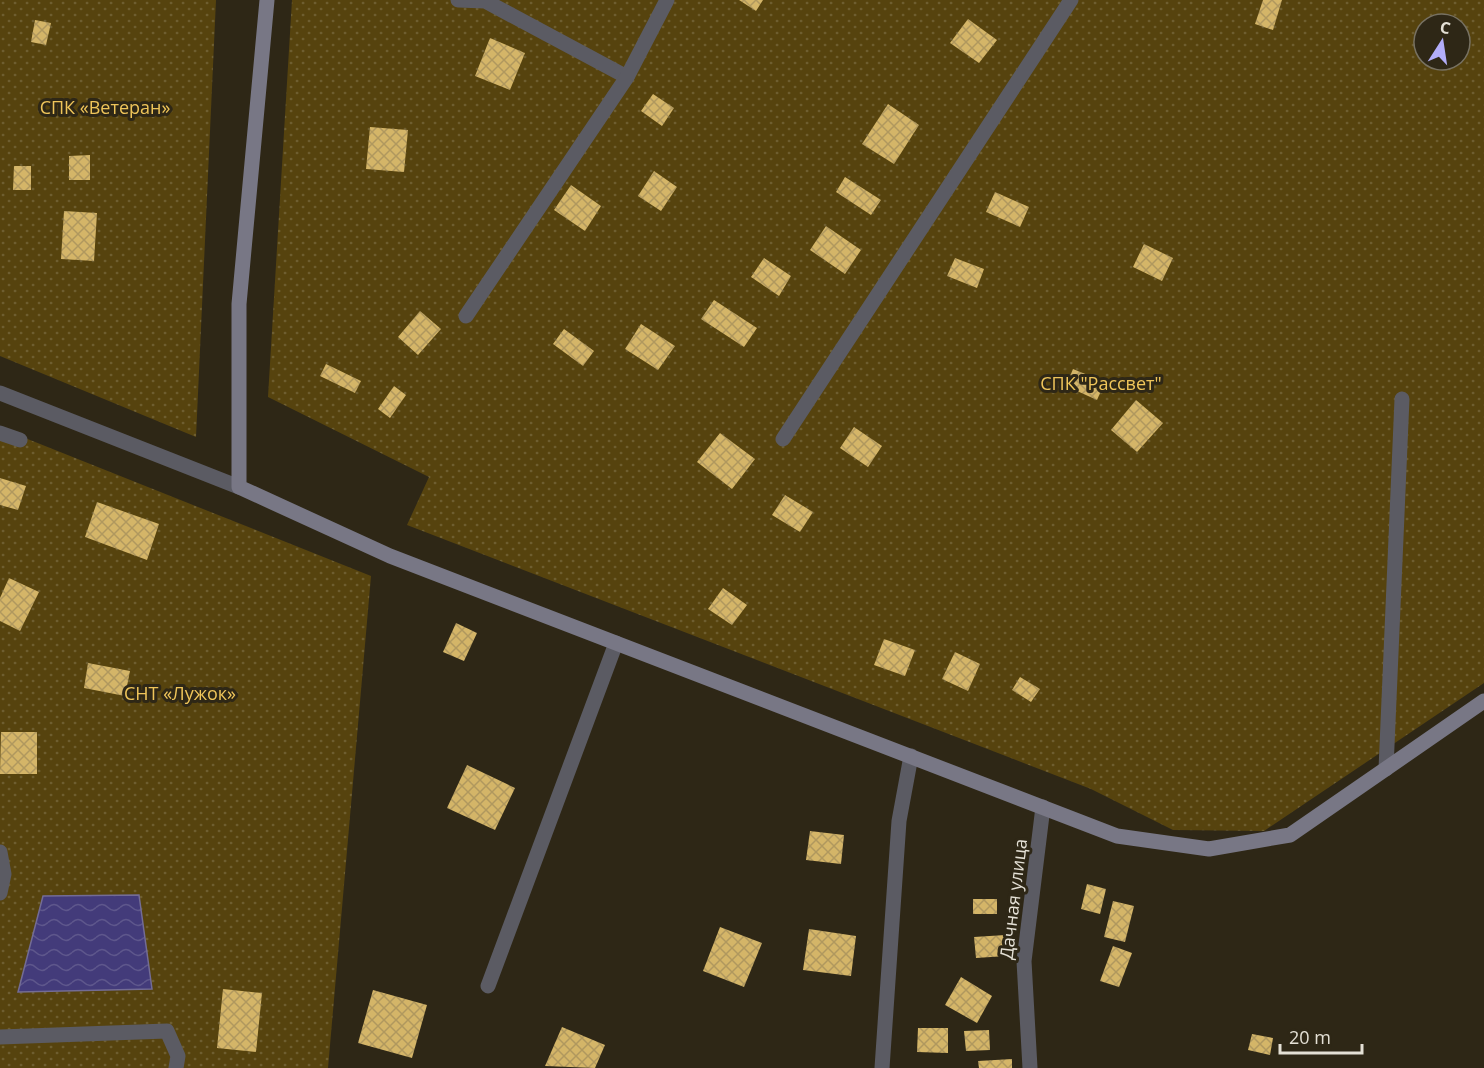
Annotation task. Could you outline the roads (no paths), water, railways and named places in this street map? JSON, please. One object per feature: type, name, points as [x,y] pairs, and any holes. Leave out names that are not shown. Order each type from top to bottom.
[{"type":"street","points":[[239,487],[239,304],[267,0]]},
{"type":"street","points":[[458,0],[485,2],[627,77]]},
{"type":"street","points":[[466,316],[627,77],[667,0]]},
{"type":"street","points":[[783,439],[1071,0]]},
{"type":"street","points":[[0,393],[239,487],[390,556],[1117,836],[1209,849],[1290,835],[1484,701]]},
{"type":"street","points":[[1386,769],[1402,399]]},
{"type":"street","points":[[0,433],[20,440]]},
{"type":"street","points":[[488,986],[616,643]]},
{"type":"street","points":[[882,1068],[899,821],[911,756]]},
{"type":"street","name":"Дачная улица","points":[[1030,1068],[1024,961],[1043,807]]},
{"type":"street","points":[[0,852],[4,874],[0,892]]},
{"type":"street","points":[[0,1037],[167,1031],[178,1056],[176,1068]]},
{"type":"water","points":[[139,895],[152,989],[18,992],[43,896]]},
{"type":"park label","name":"СПК «Ветеран»","points":[[105,107]]},
{"type":"park label","name":"СПК \"Рассвет\"","points":[[1101,383]]},
{"type":"park label","name":"СНТ «Лужок»","points":[[180,693]]}]
